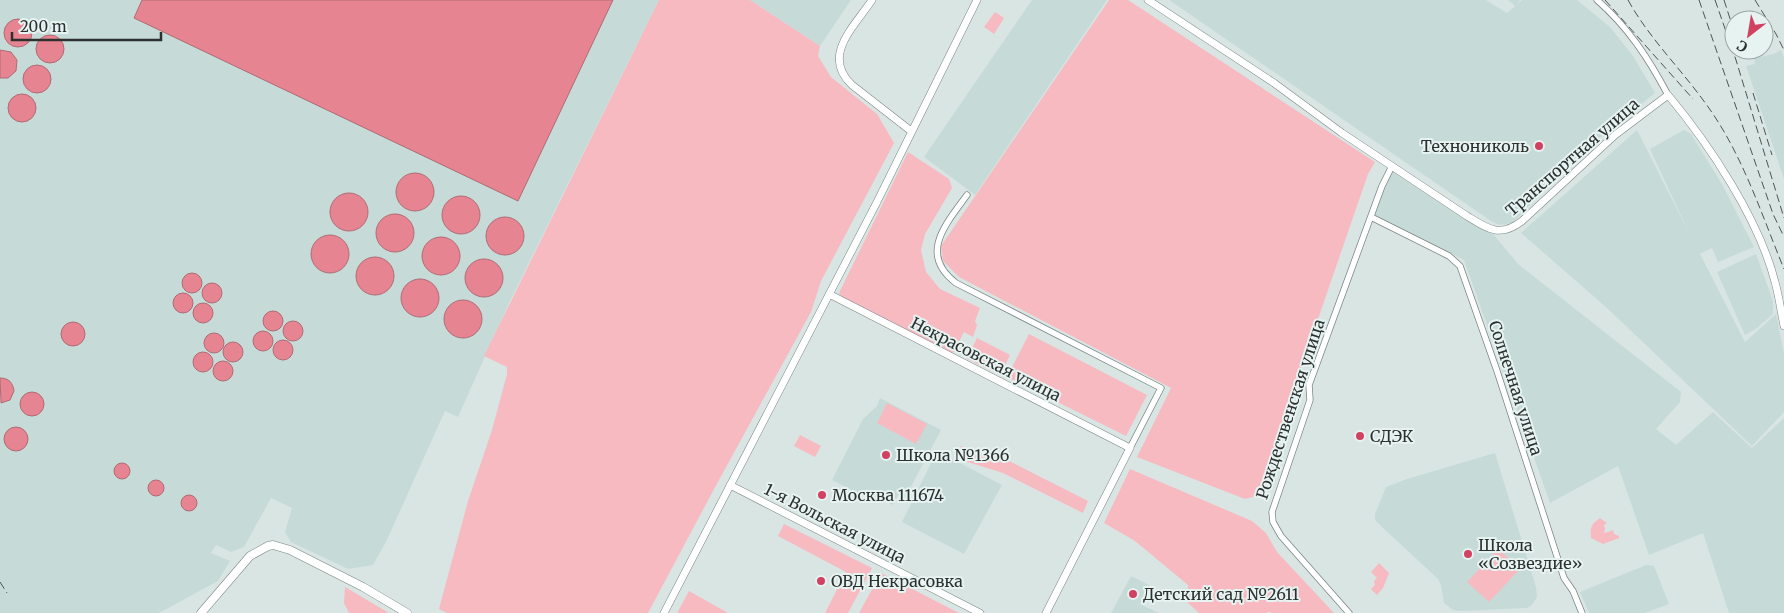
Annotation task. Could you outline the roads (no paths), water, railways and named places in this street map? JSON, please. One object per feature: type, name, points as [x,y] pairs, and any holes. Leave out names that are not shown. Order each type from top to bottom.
[{"type":"main road","points":[[201,613],[250,556],[256,551],[273,545],[298,554],[363,587],[407,613]]},
{"type":"street","points":[[872,0],[841,48],[838,59],[839,68],[852,86],[911,131]]},
{"type":"street","points":[[664,613],[829,294],[977,0]]},
{"type":"street","name":"Транспортная улица","points":[[1148,0],[1274,83],[1342,133],[1486,228],[1502,231],[1518,224],[1615,135],[1668,95]]},
{"type":"street","points":[[1597,0],[1626,29],[1641,48],[1668,95],[1686,116],[1748,214],[1775,280],[1784,326]]},
{"type":"street","name":"Рождественская улица","points":[[1348,613],[1280,536],[1273,522],[1272,512],[1310,400],[1309,385],[1382,186],[1392,166]]},
{"type":"street","points":[[967,195],[944,228],[936,245],[939,264],[945,275],[956,283],[1161,388],[1046,613]]},
{"type":"street","name":"Солнечная улица","points":[[1371,217],[1449,256],[1460,266],[1497,371],[1564,578],[1573,591],[1582,613]]},
{"type":"street","name":"Некрасовская улица","points":[[829,294],[1130,448]]},
{"type":"street","name":"1-я Вольская улица","points":[[730,485],[980,613]]},
{"type":"railway","points":[[1605,0],[1693,99]]},
{"type":"railway","points":[[1628,0],[1655,40],[1719,123],[1750,184],[1784,269]]},
{"type":"railway","points":[[1699,0],[1773,214],[1784,237]]},
{"type":"railway","points":[[1715,0],[1736,60],[1784,218]]},
{"type":"railway","points":[[1724,0],[1727,10]]},
{"type":"railway","points":[[1755,0],[1784,50]]},
{"type":"railway","points":[[1753,93],[1772,155]]},
{"type":"railway","points":[[0,582],[7,593]]},
{"type":"place","name":"Технониколь","points":[[1539,146]]},
{"type":"place","name":"СДЭК","points":[[1360,436]]},
{"type":"place","name":"Школа №1366","points":[[886,455]]},
{"type":"place","name":"Москва 111674","points":[[822,495]]},
{"type":"place","name":"Школа «Созвездие»","points":[[1468,554]]},
{"type":"place","name":"ОВД Некрасовка","points":[[821,581]]},
{"type":"place","name":"Детский сад №2611","points":[[1133,594]]}]
